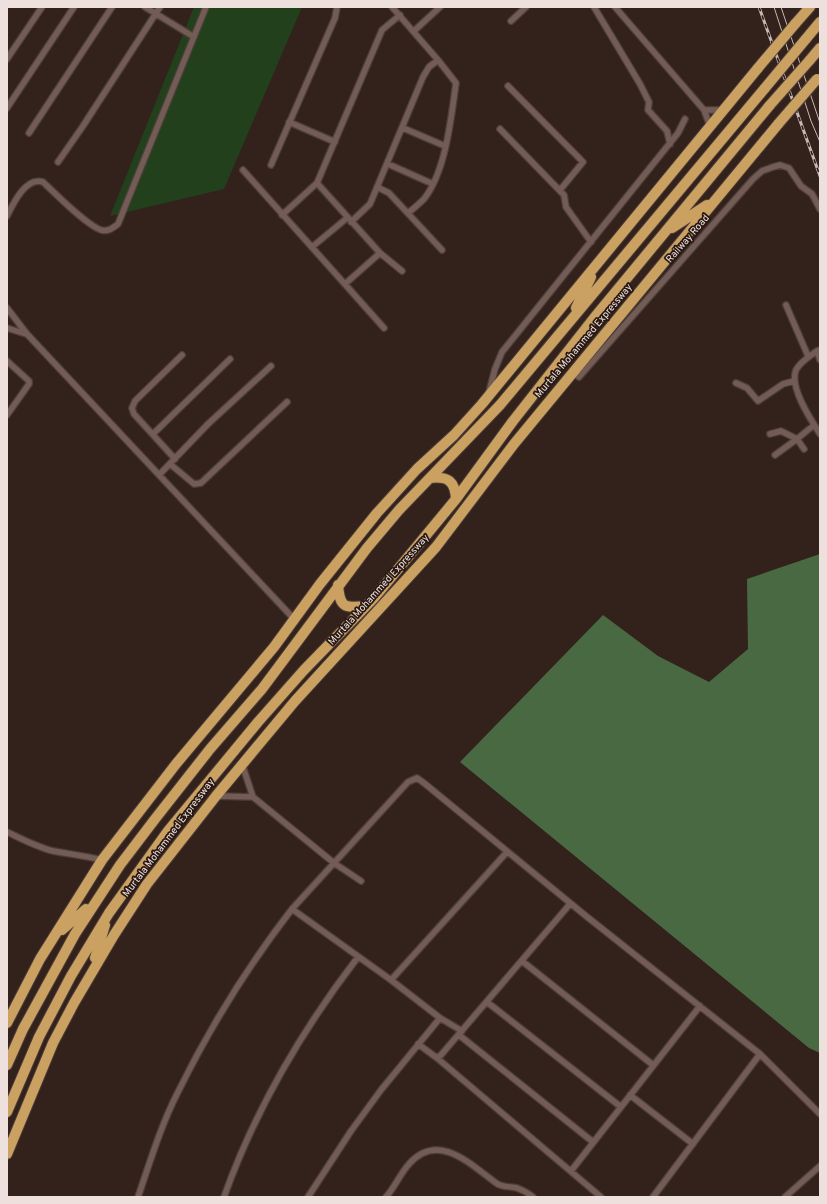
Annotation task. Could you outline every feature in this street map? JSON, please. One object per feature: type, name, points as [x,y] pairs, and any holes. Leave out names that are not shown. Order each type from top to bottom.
[{"type":"highway","points":[[7,1023],[53,938],[102,860],[176,764],[274,647],[294,619],[377,513],[418,469],[454,435],[488,398],[723,110],[810,7]]},
{"type":"highway","points":[[7,1065],[23,1029],[55,967],[95,901],[155,818],[262,689],[338,585],[399,510],[483,423],[820,22]]},
{"type":"highway","name":"Murtala Mohammed Expressway","points":[[7,1112],[39,1037],[71,976],[109,913],[168,831],[240,743],[304,670],[366,606],[456,499],[522,409],[663,233],[770,104],[820,48]]},
{"type":"highway","name":"Murtala Mohammed Expressway","points":[[7,1154],[53,1043],[90,973],[147,884],[242,764],[324,668],[436,547],[514,444],[779,124],[819,78]]},
{"type":"highway","points":[[663,233],[716,200]]},
{"type":"highway","points":[[569,322],[598,263]]},
{"type":"highway","points":[[483,423],[488,398]]},
{"type":"highway","points":[[430,478],[441,477],[452,483],[455,489],[456,499]]},
{"type":"highway","points":[[338,585],[339,600],[344,605],[349,607],[366,606]]},
{"type":"highway","points":[[53,938],[95,901]]},
{"type":"highway","points":[[90,973],[109,913]]},
{"type":"street","points":[[7,59],[42,7]]},
{"type":"street","points":[[7,108],[74,7]]},
{"type":"street","points":[[29,133],[112,7]]},
{"type":"street","points":[[145,7],[194,37]]},
{"type":"street","points":[[58,162],[84,126],[160,7]]},
{"type":"street","points":[[7,216],[26,187],[31,182],[37,180],[43,182],[91,225],[102,230],[109,230],[118,224],[164,115],[206,7]]},
{"type":"street","points":[[271,165],[335,18],[337,7]]},
{"type":"street","points":[[392,7],[414,31],[456,84],[445,146],[433,184],[423,199],[408,213]]},
{"type":"street","points":[[414,31],[440,7]]},
{"type":"street","points":[[511,21],[526,7]]},
{"type":"street","points":[[594,7],[640,84],[649,102],[648,110],[667,131],[670,144]]},
{"type":"street","points":[[615,7],[704,110],[710,126]]},
{"type":"street","points":[[282,215],[317,183],[382,30],[400,15]]},
{"type":"street","points":[[312,247],[367,209],[388,164],[424,77],[429,67],[438,60]]},
{"type":"street","points":[[508,86],[583,162],[560,190]]},
{"type":"street","points":[[704,110],[723,110]]},
{"type":"street","points":[[488,398],[495,369],[502,352],[670,144],[682,127],[685,118]]},
{"type":"street","points":[[289,122],[335,142]]},
{"type":"street","points":[[403,128],[445,146]]},
{"type":"street","points":[[500,129],[560,190],[564,195],[566,207],[591,242]]},
{"type":"street","points":[[388,164],[433,184]]},
{"type":"street","name":"Railway Road","points":[[574,373],[579,377],[753,179],[762,171],[780,166],[789,168],[801,186],[811,192],[820,209]]},
{"type":"street","points":[[243,170],[384,328]]},
{"type":"street","points":[[317,183],[380,253],[402,271]]},
{"type":"street","points":[[377,187],[389,194],[442,250]]},
{"type":"street","points":[[345,284],[380,253]]},
{"type":"street","points":[[786,305],[808,356]]},
{"type":"street","points":[[7,308],[26,334],[294,619]]},
{"type":"street","points":[[8,329],[26,334]]},
{"type":"street","points":[[820,360],[818,350],[808,356],[796,370],[794,381],[807,413],[820,434]]},
{"type":"street","points":[[175,459],[134,414],[132,408],[135,401],[182,355]]},
{"type":"street","points":[[153,434],[230,359]]},
{"type":"street","points":[[7,361],[29,382],[7,415]]},
{"type":"street","points":[[159,475],[208,424],[271,366]]},
{"type":"street","points":[[736,383],[747,388],[758,401],[784,384],[794,381]]},
{"type":"street","points":[[170,464],[194,484],[201,483],[287,402]]},
{"type":"street","points":[[7,403],[13,408]]},
{"type":"street","points":[[775,455],[814,424]]},
{"type":"street","points":[[770,434],[781,431],[797,439],[804,449]]},
{"type":"street","points":[[242,764],[253,797],[334,863],[361,881]]},
{"type":"street","points":[[138,1197],[151,1157],[178,1093],[220,1014],[262,948],[292,909],[408,782],[417,778],[570,904],[760,1054],[820,1114]]},
{"type":"street","points":[[216,796],[253,797]]},
{"type":"street","points":[[7,832],[29,843],[51,850],[76,853],[102,860]]},
{"type":"street","points":[[391,980],[507,852]]},
{"type":"street","points":[[437,1058],[487,1002],[570,904]]},
{"type":"street","points":[[292,909],[391,980],[460,1033],[593,1142]]},
{"type":"street","points":[[224,1197],[237,1161],[269,1093],[332,990],[358,956]]},
{"type":"street","points":[[522,961],[653,1065]]},
{"type":"street","points":[[487,1002],[621,1107]]},
{"type":"street","points":[[571,1171],[700,1006]]},
{"type":"street","points":[[308,1197],[351,1130],[440,1018]]},
{"type":"street","points":[[418,1044],[437,1058],[601,1197]]},
{"type":"street","points":[[653,1197],[760,1054]]},
{"type":"street","points":[[630,1095],[693,1144]]},
{"type":"street","points":[[386,1197],[409,1164],[418,1156],[430,1149],[440,1149],[449,1152],[471,1164],[498,1184],[516,1187],[533,1197]]},
{"type":"street","points":[[785,1197],[820,1166]]},
{"type":"green space","points":[[194,7],[302,7],[224,189],[110,216]]},
{"type":"green space","points":[[820,554],[820,1053],[809,1048],[460,762],[603,615],[658,656],[709,682],[748,649],[747,579]]},
{"type":"tram line","points":[[774,7],[811,121],[820,142]]},
{"type":"tram line","points":[[781,7],[820,123]]},
{"type":"railway","points":[[759,7],[820,176]]}]
